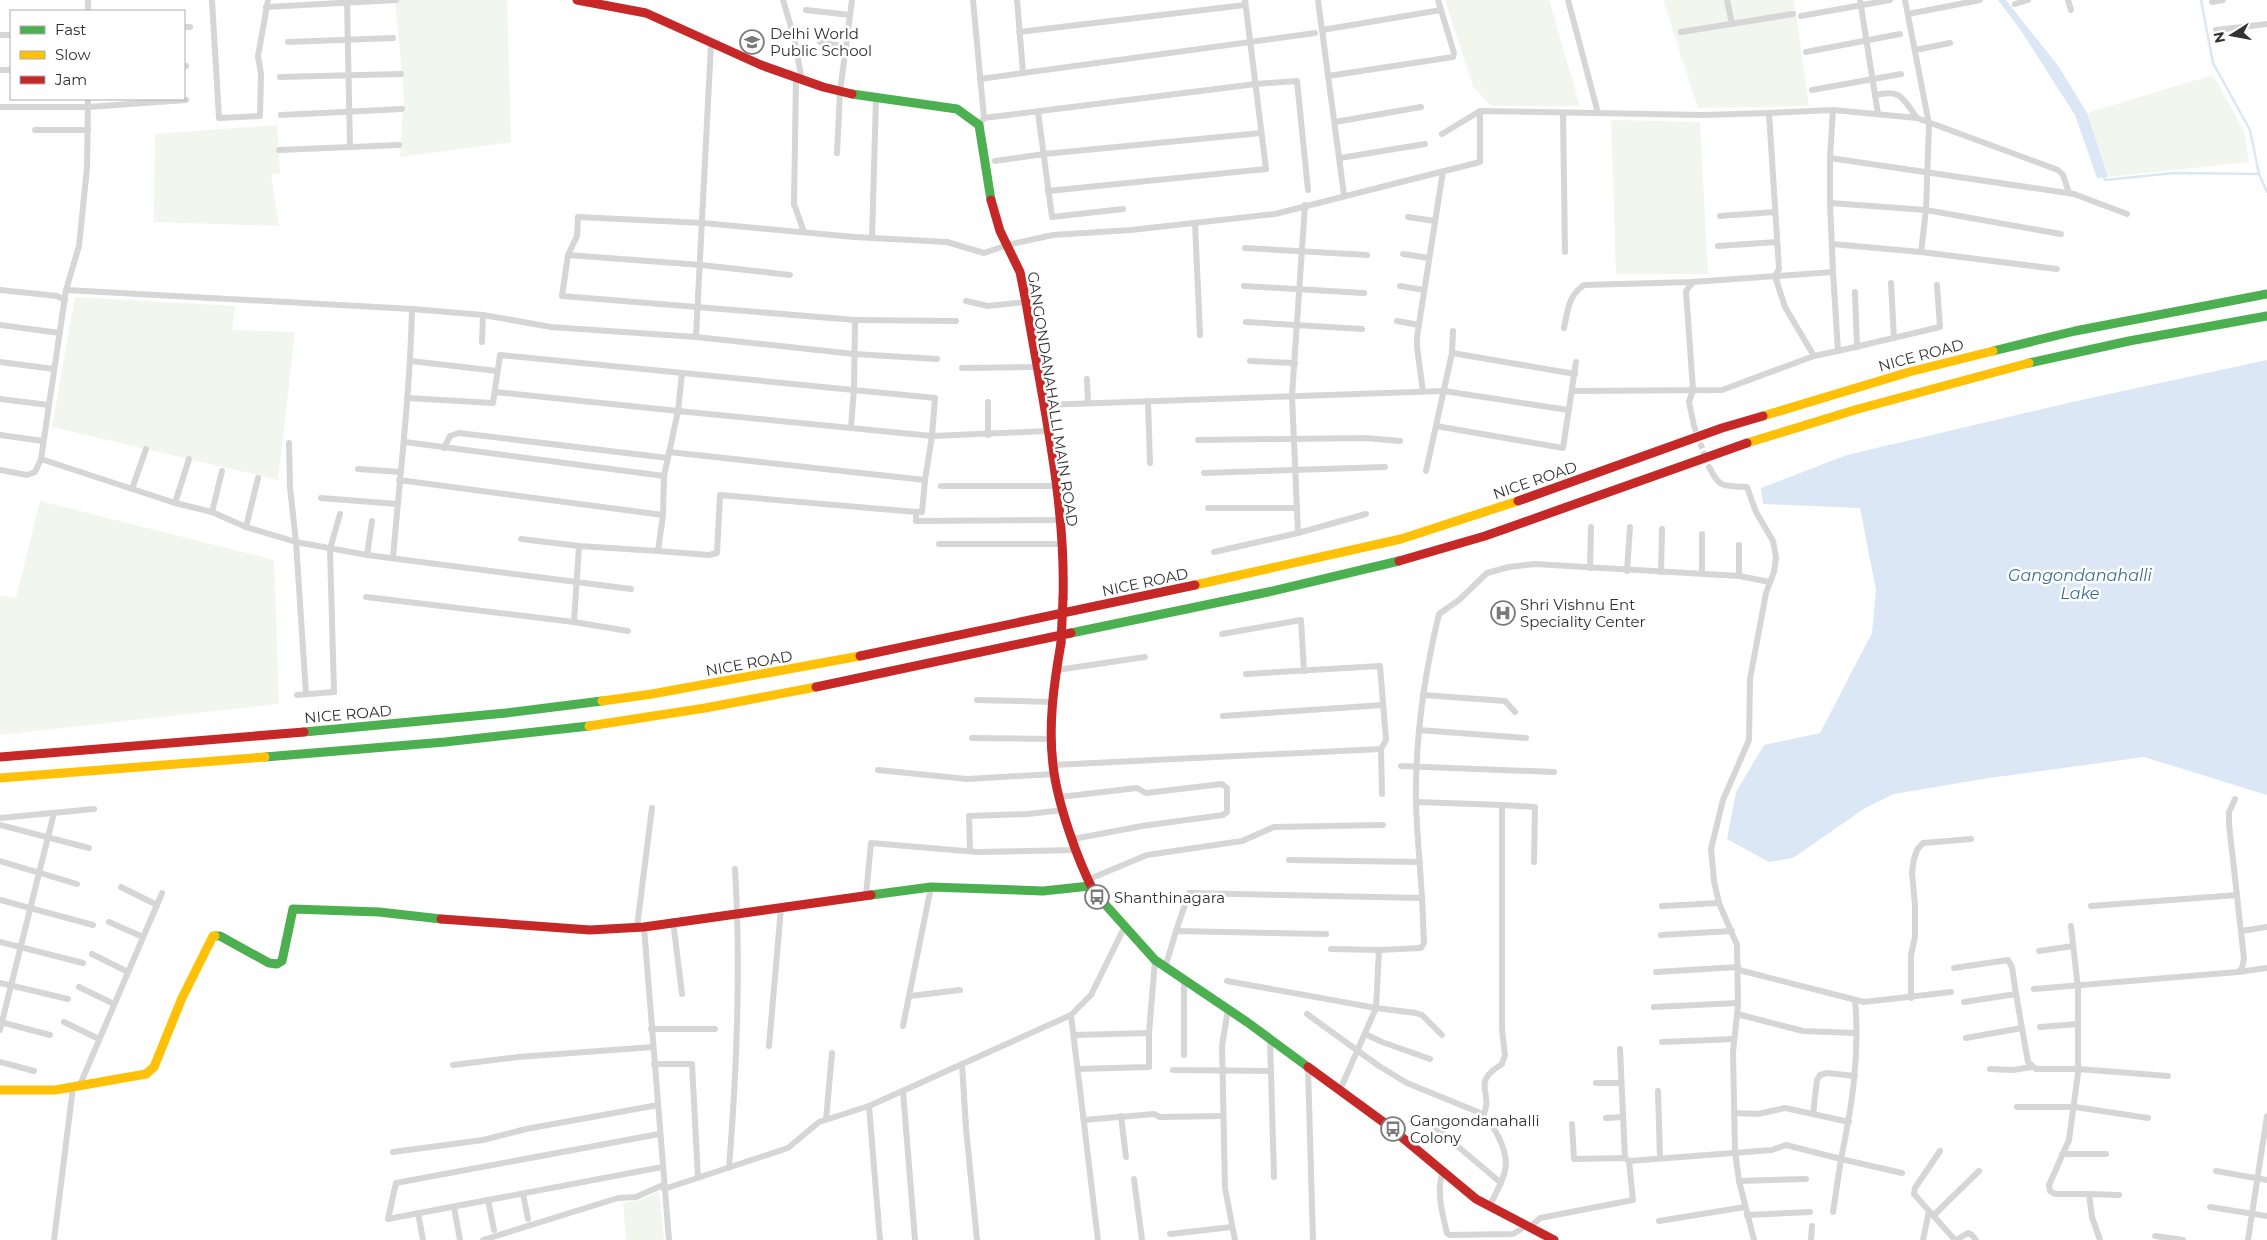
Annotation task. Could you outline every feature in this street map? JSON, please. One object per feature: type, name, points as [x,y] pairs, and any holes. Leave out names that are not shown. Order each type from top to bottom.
[{"type":"main road","points":[[577,0],[646,14],[711,44],[799,80],[840,92],[876,99],[957,109],[982,122]]},
{"type":"main road","name":"GANGONDANAHALLI MAIN ROAD","points":[[982,122],[990,197],[1000,231],[1020,272],[1056,486],[1062,544],[1063,599],[1061,643],[1052,702],[1053,765],[1060,797],[1076,850],[1089,883],[1097,897],[1124,928],[1165,968],[1228,1009],[1394,1129],[1476,1199],[1554,1240]]},
{"type":"main road","name":"NICE ROAD","points":[[0,757],[288,734],[526,711],[652,694],[831,662],[1105,605],[1401,539],[1524,499],[1722,428],[1909,372],[2075,331],[2267,294]]},
{"type":"main road","points":[[0,778],[406,744],[591,725],[837,682],[1099,628],[1410,558],[1522,523],[1726,450],[1914,393],[1998,371],[2160,335],[2267,316]]},
{"type":"main road","points":[[0,1090],[19,1092],[76,1087],[146,1074],[154,1068],[182,998],[213,936],[220,936],[269,963],[276,964],[282,961],[293,908],[379,912],[478,923],[590,930],[641,927],[931,887],[1042,891],[1089,883]]},
{"type":"street","points":[[212,0],[219,118],[260,116],[261,74],[258,56],[267,4],[396,0]]},
{"type":"street","points":[[783,0],[794,37],[799,80],[794,204],[804,232]]},
{"type":"street","points":[[837,152],[840,92],[852,0]]},
{"type":"street","points":[[973,0],[982,122],[1038,112],[1256,84],[1297,81],[1308,190]]},
{"type":"street","points":[[1017,0],[1023,72]]},
{"type":"street","points":[[1318,0],[1344,195]]},
{"type":"street","points":[[1328,76],[1453,57],[1454,53],[1438,0]]},
{"type":"street","points":[[1568,0],[1598,113]]},
{"type":"street","points":[[1728,0],[1732,24]]},
{"type":"street","points":[[1801,16],[1860,3],[1890,0]]},
{"type":"street","points":[[1905,0],[1929,124],[1926,210],[1921,252]]},
{"type":"street","points":[[1908,14],[1980,0]]},
{"type":"street","points":[[2015,4],[2028,0]]},
{"type":"street","points":[[2068,0],[2071,10]]},
{"type":"street","points":[[2212,2],[2223,0]]},
{"type":"street","points":[[347,1],[350,147]]},
{"type":"street","points":[[1020,32],[1245,2],[1266,169],[1048,191]]},
{"type":"street","points":[[1860,3],[1878,114]]},
{"type":"street","points":[[806,10],[850,14]]},
{"type":"street","points":[[1322,30],[1441,10]]},
{"type":"street","points":[[1681,32],[1793,14]]},
{"type":"street","points":[[2216,30],[2267,24]]},
{"type":"street","points":[[980,79],[1315,33]]},
{"type":"street","points":[[1806,52],[1900,34]]},
{"type":"street","points":[[288,42],[393,38]]},
{"type":"street","points":[[820,42],[846,47]]},
{"type":"street","points":[[1915,50],[1950,43]]},
{"type":"street","points":[[696,337],[711,44]]},
{"type":"street","points":[[280,77],[400,74]]},
{"type":"street","points":[[1812,90],[1901,74]]},
{"type":"street","points":[[1875,95],[1895,92],[1902,96],[1917,118]]},
{"type":"street","points":[[872,238],[876,99]]},
{"type":"street","points":[[0,470],[26,475],[35,472],[41,458],[66,290],[80,246],[87,168],[88,100]]},
{"type":"street","points":[[0,107],[88,106],[186,100]]},
{"type":"street","points":[[1334,122],[1421,107]]},
{"type":"street","points":[[281,115],[350,110],[402,109]]},
{"type":"street","points":[[1442,134],[1480,111],[1703,115],[1833,110],[1878,114],[1917,118],[2058,170],[2063,175],[2069,193]]},
{"type":"street","points":[[1833,110],[1830,203],[1838,351]]},
{"type":"street","points":[[956,321],[855,320],[562,296],[568,255],[577,236],[578,217],[703,223],[872,238],[947,242],[984,253],[1007,245],[1053,235],[1131,230],[1275,214],[1480,162],[1480,111]]},
{"type":"street","points":[[1038,112],[1052,218],[1123,209]]},
{"type":"street","points":[[1563,113],[1565,252]]},
{"type":"street","points":[[1768,113],[1779,269],[1775,276],[1785,307],[1814,356]]},
{"type":"street","points":[[35,130],[88,130]]},
{"type":"street","points":[[995,161],[1044,154],[1261,133]]},
{"type":"street","points":[[1340,158],[1425,144]]},
{"type":"street","points":[[279,150],[399,145]]},
{"type":"street","points":[[1830,158],[2069,193],[2127,214]]},
{"type":"street","points":[[1423,392],[1417,347],[1419,324],[1443,171]]},
{"type":"street","points":[[1830,203],[1926,210],[2061,234]]},
{"type":"street","points":[[1298,533],[1292,396],[1305,205]]},
{"type":"street","points":[[1720,216],[1775,212]]},
{"type":"street","points":[[1408,217],[1435,221]]},
{"type":"street","points":[[1195,223],[1200,335]]},
{"type":"street","points":[[1718,246],[1777,242]]},
{"type":"street","points":[[1832,244],[1921,252],[2057,269]]},
{"type":"street","points":[[1245,248],[1367,255]]},
{"type":"street","points":[[1403,254],[1429,258]]},
{"type":"street","points":[[568,255],[701,265],[790,275]]},
{"type":"street","points":[[1564,328],[1569,301],[1576,291],[1584,285],[1693,282],[1833,272]]},
{"type":"street","points":[[1693,282],[1686,291],[1693,390],[1689,402],[1694,426]]},
{"type":"street","points":[[1891,283],[1894,338]]},
{"type":"street","points":[[1572,391],[1722,390],[1814,356],[1940,327],[1937,285]]},
{"type":"street","points":[[1244,286],[1364,293]]},
{"type":"street","points":[[1400,286],[1424,290]]},
{"type":"street","points":[[0,290],[57,296],[65,300]]},
{"type":"street","points":[[66,290],[412,309],[483,315],[551,327],[696,337],[854,354],[937,359]]},
{"type":"street","points":[[1855,292],[1856,347]]},
{"type":"street","points":[[966,301],[988,306],[1026,302]]},
{"type":"street","points":[[393,558],[399,480],[405,442],[411,361],[412,309]]},
{"type":"street","points":[[482,342],[483,315]]},
{"type":"street","points":[[850,427],[854,389],[855,320]]},
{"type":"street","points":[[1397,320],[1419,324]]},
{"type":"street","points":[[1246,322],[1362,329]]},
{"type":"street","points":[[0,325],[60,333]]},
{"type":"street","points":[[1426,470],[1452,353],[1453,331]]},
{"type":"street","points":[[1452,353],[1575,374]]},
{"type":"street","points":[[407,398],[493,402],[500,355],[935,398],[922,512],[720,495],[717,553],[709,555],[580,546],[521,539]]},
{"type":"street","points":[[411,361],[497,371]]},
{"type":"street","points":[[1250,361],[1294,363]]},
{"type":"street","points":[[0,362],[54,369]]},
{"type":"street","points":[[1436,426],[1563,448],[1576,362]]},
{"type":"street","points":[[962,368],[1037,367]]},
{"type":"street","points":[[658,551],[663,515],[664,476],[678,411],[682,374]]},
{"type":"street","points":[[1087,379],[1088,403]]},
{"type":"street","points":[[1043,405],[1444,391],[1568,410]]},
{"type":"street","points":[[495,392],[932,436],[1048,432]]},
{"type":"street","points":[[0,399],[49,405]]},
{"type":"street","points":[[1148,401],[1150,462]]},
{"type":"street","points":[[988,402],[988,435]]},
{"type":"street","points":[[444,448],[450,436],[459,433],[925,480]]},
{"type":"street","points":[[0,435],[43,442]]},
{"type":"street","points":[[1198,440],[1364,438],[1400,440]]},
{"type":"street","points":[[405,442],[664,476]]},
{"type":"street","points":[[289,443],[290,487],[296,542],[306,694]]},
{"type":"street","points":[[132,490],[146,449]]},
{"type":"street","points":[[41,458],[132,490],[212,512],[246,527],[296,542],[367,555],[631,589]]},
{"type":"street","points":[[174,503],[189,459]]},
{"type":"street","points":[[1204,473],[1294,472],[1385,467]]},
{"type":"street","points":[[1709,467],[1717,482],[1725,486],[1747,487],[1756,512],[1773,542],[1776,557],[1750,679],[1749,740],[1724,800],[1711,848],[1714,881],[1719,903],[1737,945],[1738,1003],[1734,1039],[1735,1151],[1739,1181],[1754,1240]]},
{"type":"street","points":[[358,469],[400,472]]},
{"type":"street","points":[[212,512],[222,471]]},
{"type":"street","points":[[246,527],[258,478]]},
{"type":"street","points":[[399,480],[663,515]]},
{"type":"street","points":[[941,486],[1056,486]]},
{"type":"street","points":[[320,498],[397,504]]},
{"type":"street","points":[[1208,508],[1297,508]]},
{"type":"street","points":[[916,512],[916,521],[1060,520]]},
{"type":"street","points":[[297,695],[334,692],[330,549],[340,514]]},
{"type":"street","points":[[1214,552],[1298,533],[1366,514]]},
{"type":"street","points":[[367,555],[372,521]]},
{"type":"street","points":[[1590,568],[1591,527]]},
{"type":"street","points":[[1627,570],[1630,527]]},
{"type":"street","points":[[1661,572],[1662,530]]},
{"type":"street","points":[[1702,534],[1702,573]]},
{"type":"street","points":[[939,544],[1062,544]]},
{"type":"street","points":[[1739,545],[1739,576]]},
{"type":"street","points":[[574,622],[580,546]]},
{"type":"street","points":[[1331,949],[1379,950],[1421,948],[1424,943],[1416,802],[1422,695],[1429,653],[1439,614],[1459,600],[1487,573],[1509,567],[1534,564],[1702,573],[1739,576],[1770,582]]},
{"type":"street","points":[[366,597],[574,622],[628,631]]},
{"type":"street","points":[[1222,634],[1301,620],[1304,671]]},
{"type":"street","points":[[1058,670],[1145,657]]},
{"type":"street","points":[[1246,674],[1380,666],[1386,740],[1380,749],[1382,794]]},
{"type":"street","points":[[1422,695],[1505,701],[1515,712]]},
{"type":"street","points":[[977,700],[1052,702]]},
{"type":"street","points":[[1223,716],[1383,706]]},
{"type":"street","points":[[1419,730],[1526,738]]},
{"type":"street","points":[[972,738],[1052,739]]},
{"type":"street","points":[[1053,765],[1380,749]]},
{"type":"street","points":[[1401,766],[1554,772]]},
{"type":"street","points":[[878,770],[967,778],[1055,774]]},
{"type":"street","points":[[1060,797],[1137,788],[1146,792],[1222,784],[1227,788],[1227,812],[1223,815],[1142,826],[1073,840]]},
{"type":"street","points":[[2235,799],[2229,812],[2229,824],[2244,960],[2242,968],[2238,972]]},
{"type":"street","points":[[1416,802],[1535,807],[1534,862]]},
{"type":"street","points":[[1483,1116],[1486,1106],[1484,1088],[1486,1076],[1490,1071],[1502,1064],[1505,1055],[1502,1030],[1502,805]]},
{"type":"street","points":[[652,808],[641,927],[669,1240]]},
{"type":"street","points":[[0,818],[94,809]]},
{"type":"street","points":[[970,851],[969,816],[1028,814],[1064,810]]},
{"type":"street","points":[[0,1030],[54,813]]},
{"type":"street","points":[[0,825],[89,848]]},
{"type":"street","points":[[1089,883],[1148,855],[1242,840],[1274,827],[1383,825]]},
{"type":"street","points":[[1911,998],[1911,955],[1915,937],[1912,874],[1914,859],[1923,844],[1971,839]]},
{"type":"street","points":[[866,895],[871,843],[970,851],[1076,850]]},
{"type":"street","points":[[1289,860],[1420,862]]},
{"type":"street","points":[[0,862],[77,884]]},
{"type":"street","points":[[729,1168],[736,1052],[738,913],[735,869]]},
{"type":"street","points":[[121,887],[157,905]]},
{"type":"street","points":[[903,1026],[931,887]]},
{"type":"street","points":[[54,1240],[76,1087],[162,893]]},
{"type":"street","points":[[1165,968],[1189,893],[1422,898]]},
{"type":"street","points":[[2091,906],[2237,896]]},
{"type":"street","points":[[0,900],[31,910],[93,925]]},
{"type":"street","points":[[1662,906],[1719,903]]},
{"type":"street","points":[[769,1046],[781,908]]},
{"type":"street","points":[[109,922],[143,937]]},
{"type":"street","points":[[673,922],[682,994]]},
{"type":"street","points":[[2071,926],[2078,984],[2078,1069],[2075,1107],[2069,1140],[2049,1185],[2050,1191],[2055,1194],[2119,1195]]},
{"type":"street","points":[[2241,931],[2267,927]]},
{"type":"street","points":[[483,1240],[618,1198],[636,1197],[788,1148],[819,1122],[869,1106],[1071,1015],[1091,995],[1124,928]]},
{"type":"street","points":[[1176,931],[1326,934]]},
{"type":"street","points":[[1661,935],[1732,931]]},
{"type":"street","points":[[0,942],[83,963]]},
{"type":"street","points":[[2038,951],[2073,946]]},
{"type":"street","points":[[1340,1090],[1376,1008],[1379,950]]},
{"type":"street","points":[[92,954],[128,972]]},
{"type":"street","points":[[1078,1069],[1149,1067],[1149,1033],[1155,960]]},
{"type":"street","points":[[1954,968],[2008,960],[2012,967],[2028,1062],[2032,1067]]},
{"type":"street","points":[[2034,989],[2267,968]]},
{"type":"street","points":[[1656,972],[1738,969],[1864,1002],[1952,992]]},
{"type":"street","points":[[1227,980],[1376,1008],[1416,1013],[1422,1015],[1442,1035]]},
{"type":"street","points":[[1184,982],[1184,1055]]},
{"type":"street","points":[[0,983],[68,999]]},
{"type":"street","points":[[79,987],[114,1004]]},
{"type":"street","points":[[910,996],[960,990]]},
{"type":"street","points":[[1964,1002],[2016,994]]},
{"type":"street","points":[[1833,1212],[1855,1076],[1855,1000]]},
{"type":"street","points":[[1654,1007],[1738,1003]]},
{"type":"street","points":[[1228,1009],[1222,1046],[1225,1188],[1235,1240]]},
{"type":"street","points":[[1307,1014],[1407,1083],[1483,1116],[1494,1128],[1506,1151],[1507,1164],[1489,1207]]},
{"type":"street","points":[[1737,1014],[1803,1031],[1856,1033]]},
{"type":"street","points":[[1071,1015],[1098,1240]]},
{"type":"street","points":[[1,1022],[50,1035]]},
{"type":"street","points":[[64,1022],[99,1038]]},
{"type":"street","points":[[2040,1027],[2078,1024]]},
{"type":"street","points":[[1966,1038],[2022,1028]]},
{"type":"street","points":[[651,1029],[715,1029]]},
{"type":"street","points":[[1074,1035],[1149,1033]]},
{"type":"street","points":[[1365,1034],[1430,1059]]},
{"type":"street","points":[[1270,1039],[1274,1177]]},
{"type":"street","points":[[1662,1042],[1734,1039]]},
{"type":"street","points":[[453,1065],[518,1057],[653,1047]]},
{"type":"street","points":[[1443,1172],[1440,1182],[1440,1199],[1447,1233],[1450,1235],[1513,1234],[1528,1227],[1540,1218],[1632,1200],[1623,1117],[1620,1049]]},
{"type":"street","points":[[826,1120],[832,1053]]},
{"type":"street","points":[[0,1062],[34,1071]]},
{"type":"street","points":[[654,1064],[692,1064],[698,1178]]},
{"type":"street","points":[[962,1064],[977,1240]]},
{"type":"street","points":[[1990,1069],[2014,1070],[2032,1067],[2168,1076]]},
{"type":"street","points":[[1308,1068],[1313,1240]]},
{"type":"street","points":[[1173,1070],[1270,1071]]},
{"type":"street","points":[[1813,1114],[1817,1080],[1820,1075],[1827,1073],[1855,1076]]},
{"type":"street","points":[[1596,1083],[1621,1083]]},
{"type":"street","points":[[903,1091],[915,1240]]},
{"type":"street","points":[[1658,1091],[1660,1158]]},
{"type":"street","points":[[393,1152],[483,1140],[526,1129],[658,1105]]},
{"type":"street","points":[[869,1106],[880,1240]]},
{"type":"street","points":[[2017,1107],[2075,1107],[2148,1118]]},
{"type":"street","points":[[1734,1113],[1758,1114],[1784,1108],[1849,1122]]},
{"type":"street","points":[[1084,1120],[1154,1114],[1160,1117],[1223,1116]]},
{"type":"street","points":[[1122,1116],[1126,1157]]},
{"type":"street","points":[[2248,1240],[2257,1178],[2265,1143],[2267,1116]]},
{"type":"street","points":[[1606,1118],[1623,1117]]},
{"type":"street","points":[[1572,1124],[1574,1159],[1660,1158],[1735,1151],[1772,1150],[1786,1145],[1902,1173]]},
{"type":"street","points":[[1435,1127],[1501,1182]]},
{"type":"street","points":[[659,1134],[396,1182],[388,1219],[662,1167]]},
{"type":"street","points":[[1940,1151],[1915,1188],[1914,1194],[1917,1200],[1956,1240],[1968,1233],[1976,1240]]},
{"type":"street","points":[[2062,1154],[2106,1154]]},
{"type":"street","points":[[1923,1240],[1931,1213],[1979,1171]]},
{"type":"street","points":[[2216,1171],[2267,1180]]},
{"type":"street","points":[[1134,1179],[1142,1240]]},
{"type":"street","points":[[1739,1181],[1806,1179]]},
{"type":"street","points":[[523,1194],[528,1219]]},
{"type":"street","points":[[2089,1194],[2092,1218],[2100,1240]]},
{"type":"street","points":[[488,1200],[494,1230]]},
{"type":"street","points":[[454,1207],[460,1240]]},
{"type":"street","points":[[1659,1222],[1746,1207]]},
{"type":"street","points":[[2210,1207],[2267,1216]]},
{"type":"street","points":[[1748,1215],[1810,1212]]},
{"type":"street","points":[[418,1214],[423,1240]]},
{"type":"street","points":[[1811,1240],[1812,1226]]},
{"type":"street","points":[[1170,1234],[1232,1227]]},
{"type":"street","points":[[2155,1236],[2183,1240]]},
{"type":"shaded area","points":[[395,0],[507,0],[511,142],[400,157],[404,96]]},
{"type":"shaded area","points":[[1445,0],[1549,0],[1580,106],[1491,106],[1473,87]]},
{"type":"shaded area","points":[[1663,0],[1794,0],[1809,106],[1698,108]]},
{"type":"shaded area","points":[[2213,75],[2244,131],[2249,162],[2108,177],[2087,113]]},
{"type":"shaded area","points":[[1611,120],[1700,122],[1708,274],[1616,274]]},
{"type":"shaded area","points":[[277,125],[280,173],[271,174],[279,226],[154,222],[155,134]]},
{"type":"shaded area","points":[[75,297],[235,306],[232,330],[295,332],[278,480],[52,427]]},
{"type":"shaded area","points":[[40,501],[274,560],[279,704],[0,735],[0,596],[16,598]]},
{"type":"shaded area","points":[[659,1192],[664,1240],[626,1240],[623,1203],[640,1200]]},
{"type":"water","points":[[1998,0],[2006,0],[2059,67],[2087,113],[2108,177],[2097,178],[2075,115],[2022,32]]},
{"type":"water","name":"Gangondanahalli Lake","points":[[2267,360],[2267,795],[2144,757],[1989,778],[1894,794],[1865,808],[1793,858],[1769,862],[1727,839],[1736,792],[1764,745],[1820,733],[1872,633],[1876,590],[1860,508],[1763,504],[1761,488],[1847,455],[2072,402]]},
{"type":"waterway","points":[[2201,0],[2213,63],[2250,130],[2259,174]]},
{"type":"waterway","points":[[2103,175],[2105,180],[2174,173],[2259,174],[2267,192]]},
{"type":"tunnel","points":[[1694,426],[1706,459]]},
{"type":"traffic: fast","points":[[852,94],[957,109],[979,125],[991,200]]},
{"type":"traffic: fast","points":[[1993,351],[2075,331],[2267,294]]},
{"type":"traffic: fast","points":[[2029,363],[2129,341],[2267,316]]},
{"type":"traffic: fast","points":[[1071,633],[1268,592],[1399,561]]},
{"type":"traffic: fast","points":[[304,732],[506,713],[602,701]]},
{"type":"traffic: fast","points":[[265,757],[445,742],[589,726]]},
{"type":"traffic: fast","points":[[871,895],[931,887],[1043,891],[1090,886]]},
{"type":"traffic: fast","points":[[1094,892],[1155,960],[1247,1022],[1308,1067]]},
{"type":"traffic: fast","points":[[215,936],[220,936],[269,963],[277,964],[282,961],[293,909],[379,912],[441,919]]},
{"type":"traffic: slow","points":[[1763,416],[1909,372],[1993,351]]},
{"type":"traffic: slow","points":[[1747,443],[1858,409],[2029,363]]},
{"type":"traffic: slow","points":[[1195,585],[1401,539],[1518,501]]},
{"type":"traffic: slow","points":[[602,701],[652,694],[860,656]]},
{"type":"traffic: slow","points":[[589,726],[705,708],[816,687]]},
{"type":"traffic: slow","points":[[0,778],[265,757]]},
{"type":"traffic: slow","points":[[0,1090],[55,1090],[146,1074],[154,1067],[182,998],[213,936],[215,936]]},
{"type":"traffic: jam","points":[[577,0],[646,13],[761,65],[823,87],[852,94]]},
{"type":"traffic: jam","points":[[991,200],[1000,231],[1020,272],[1026,302],[1057,487],[1063,562],[1063,599]]},
{"type":"traffic: jam","points":[[1518,501],[1722,428],[1763,416]]},
{"type":"traffic: jam","points":[[1399,561],[1485,536],[1747,443]]},
{"type":"traffic: jam","points":[[860,656],[1195,585]]},
{"type":"traffic: jam","points":[[1061,643],[1063,599]]},
{"type":"traffic: jam","points":[[816,687],[1071,633]]},
{"type":"traffic: jam","points":[[1061,643],[1051,719],[1053,765],[1055,780],[1069,830],[1094,892]]},
{"type":"traffic: jam","points":[[0,757],[304,732]]},
{"type":"traffic: jam","points":[[441,919],[590,930],[644,927],[871,895]]},
{"type":"traffic: jam","points":[[1308,1067],[1386,1124],[1476,1199],[1554,1240]]},
{"type":"place","name":"Delhi World Public School","points":[[752,42]]},
{"type":"place","name":"Shri Vishnu Ent Speciality Center","points":[[1503,613]]},
{"type":"place","name":"Shanthinagara","points":[[1097,897]]},
{"type":"place","name":"Gangondanahalli Colony","points":[[1393,1129]]}]
